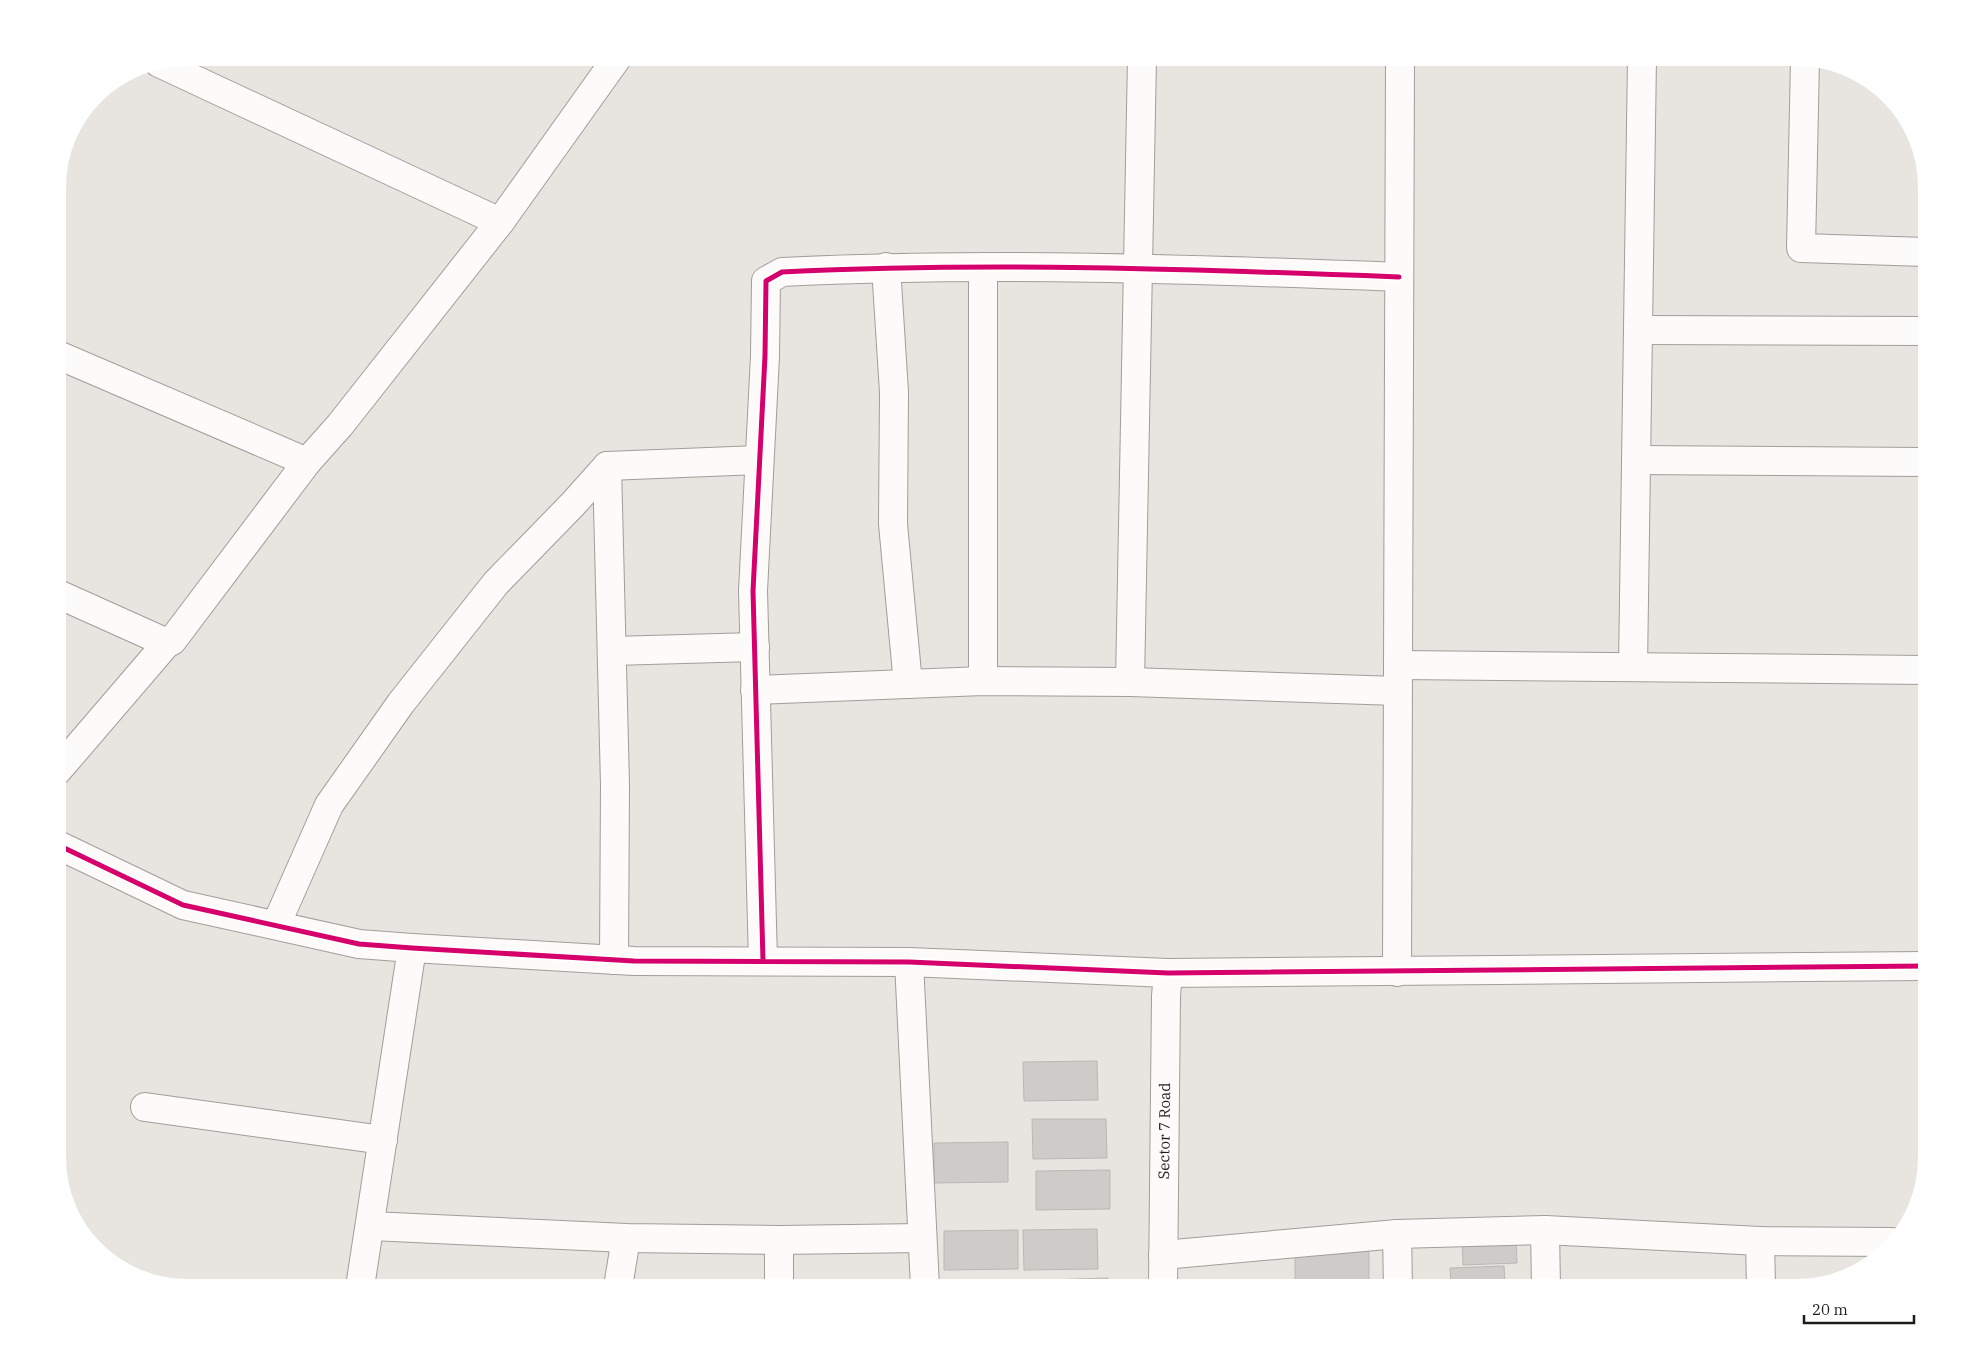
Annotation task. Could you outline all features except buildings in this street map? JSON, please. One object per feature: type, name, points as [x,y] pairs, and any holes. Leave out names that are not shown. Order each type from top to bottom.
[{"type":"street","points":[[1130,682],[1142,66]]},
{"type":"street","points":[[1397,972],[1400,66]]},
{"type":"street","points":[[1633,667],[1642,66]]},
{"type":"street","points":[[67,759],[166,643],[172,641],[307,462],[340,426],[500,222],[611,67]]},
{"type":"street","points":[[1806,67],[1801,248],[1918,252]]},
{"type":"street","points":[[170,68],[500,222]]},
{"type":"street","points":[[763,961],[753,591],[765,356],[766,281],[782,272],[886,267],[1138,267],[1399,277]]},
{"type":"street","points":[[886,267],[894,392],[893,524],[908,684]]},
{"type":"street","points":[[983,267],[983,681]]},
{"type":"street","points":[[1638,330],[1918,331]]},
{"type":"street","points":[[67,359],[307,462]]},
{"type":"street","points":[[276,925],[329,805],[395,711],[496,583],[607,466],[759,460]]},
{"type":"street","points":[[1636,460],[1918,462]]},
{"type":"street","points":[[607,466],[615,785],[614,960]]},
{"type":"street","points":[[67,598],[166,643]]},
{"type":"street","points":[[612,651],[755,647]]},
{"type":"street","points":[[756,690],[983,681],[1130,682],[1398,678],[1633,667],[1918,670]]},
{"type":"street","points":[[67,849],[184,905],[359,944],[412,948],[614,960],[909,962],[1168,973],[1918,966]]},
{"type":"street","points":[[362,1279],[412,948]]},
{"type":"street","points":[[909,962],[924,1279]]},
{"type":"street","name":"Sector 7 Road","points":[[1163,1279],[1166,996],[1168,973]]},
{"type":"street","points":[[145,1107],[383,1140]]},
{"type":"street","points":[[371,1226],[626,1238],[778,1240],[922,1238]]},
{"type":"street","points":[[1163,1255],[1398,1234],[1545,1230],[1760,1241],[1883,1242]]},
{"type":"street","points":[[1545,1230],[1546,1279]]},
{"type":"street","points":[[1398,1234],[1398,1279]]},
{"type":"street","points":[[619,1279],[626,1238]]},
{"type":"street","points":[[778,1240],[779,1279]]},
{"type":"street","points":[[1760,1241],[1761,1279]]},
{"type":"cycle path","points":[[763,961],[753,591],[765,356],[766,281],[782,272],[937,267],[1168,269],[1399,277]]},
{"type":"cycle path","points":[[67,849],[183,905],[359,944],[412,948],[634,961],[909,962],[1168,973],[1918,966]]}]
